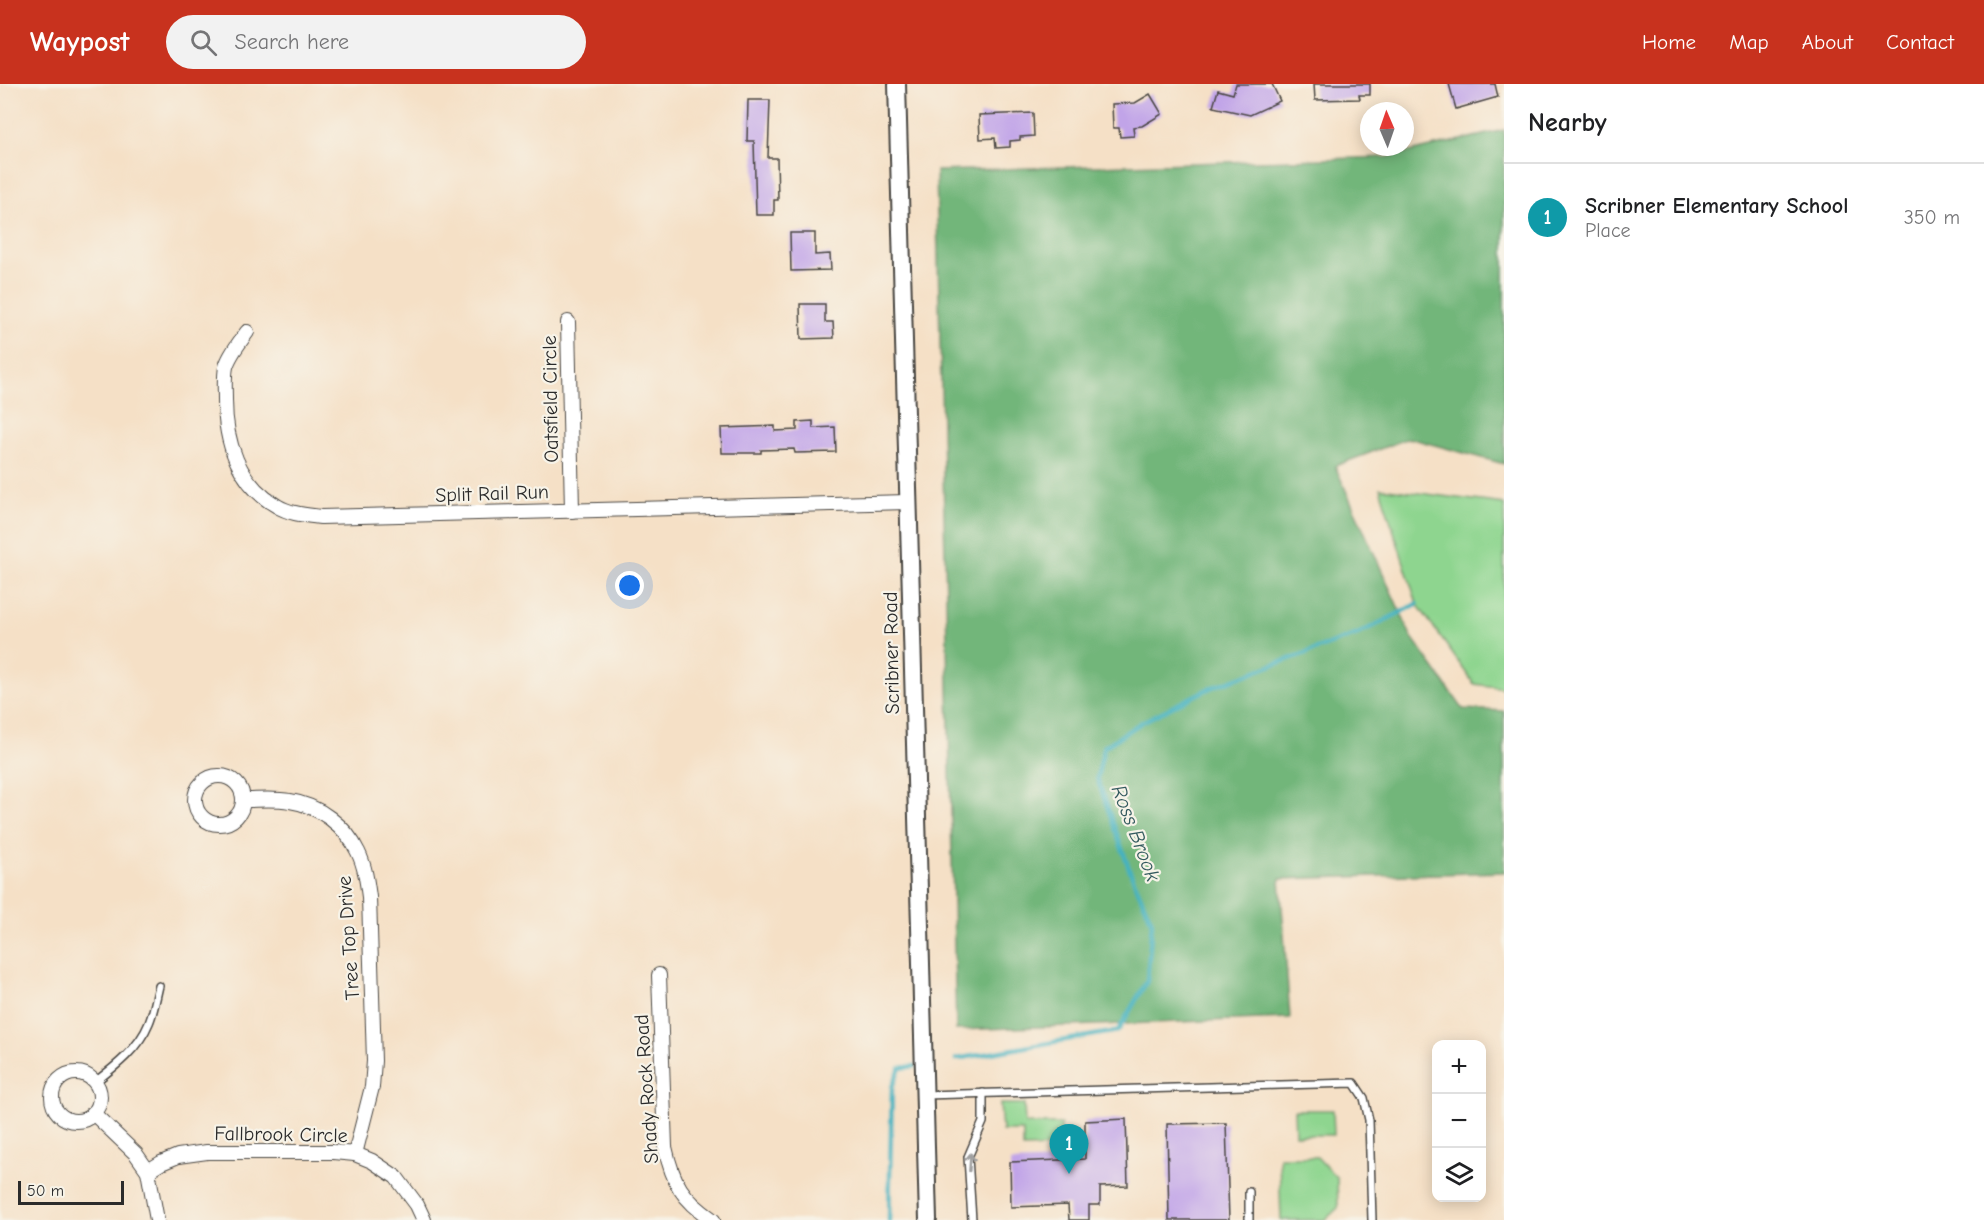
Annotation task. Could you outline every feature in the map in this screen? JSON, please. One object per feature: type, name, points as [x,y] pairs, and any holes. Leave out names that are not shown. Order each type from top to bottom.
[{"type":"street","name":"Scribner Road","points":[[897,84],[928,1220]]},
{"type":"street","name":"Oatsfield Circle","points":[[568,322],[572,511]]},
{"type":"street","name":"Split Rail Run","points":[[247,332],[226,367],[226,431],[232,453],[243,473],[258,491],[277,506],[299,514],[321,517],[908,502]]},
{"type":"street","name":"Tree Top Drive","points":[[243,800],[290,801],[309,806],[327,816],[344,832],[358,851],[369,897],[374,1060],[372,1087],[355,1154]]},
{"type":"street","name":"Shady Rock Road","points":[[659,975],[665,1147],[670,1170],[680,1190],[696,1208],[713,1220]]},
{"type":"street","points":[[69,1074],[84,1074],[95,1082],[100,1092],[100,1101],[93,1113],[77,1121],[69,1120],[57,1111],[52,1097],[57,1083],[69,1074]]},
{"type":"street","points":[[93,1113],[136,1154],[148,1172],[157,1220]]},
{"type":"street","name":"Fallbrook Circle","points":[[148,1172],[161,1162],[178,1156],[207,1152],[355,1154],[385,1167],[417,1205],[424,1220]]},
{"type":"lane","points":[[95,1082],[128,1053],[140,1038],[149,1023],[159,986]]},
{"type":"lane","points":[[924,1095],[1354,1083],[1364,1098],[1369,1120],[1372,1220]]},
{"type":"lane","points":[[972,1220],[968,1157],[982,1122],[983,1093]]},
{"type":"lane","points":[[1249,1192],[1249,1220]]},
{"type":"green space","points":[[1504,130],[1504,464],[1409,438],[1335,466],[1411,636],[1463,709],[1504,711],[1504,872],[1280,879],[1290,1018],[956,1030],[936,171],[1414,156],[1414,151]]},
{"type":"green space","points":[[1380,488],[1504,504],[1504,688],[1474,684],[1417,604]]},
{"type":"green space","points":[[1000,1104],[1024,1104],[1025,1124],[1061,1124],[1062,1147],[1023,1148],[1023,1131],[1002,1131]]},
{"type":"green space","points":[[1294,1110],[1333,1110],[1334,1135],[1295,1135]]},
{"type":"green space","points":[[1279,1157],[1317,1157],[1337,1178],[1338,1208],[1325,1220],[1281,1220]]},
{"type":"building","points":[[1236,84],[1272,84],[1280,101],[1250,115],[1213,107],[1218,90],[1233,94]]},
{"type":"building","points":[[1314,84],[1370,84],[1370,95],[1359,95],[1360,99],[1315,100]]},
{"type":"building","points":[[1449,84],[1495,84],[1498,97],[1456,109]]},
{"type":"building","points":[[1150,94],[1162,114],[1142,126],[1133,127],[1134,136],[1120,137],[1119,128],[1113,128],[1112,104],[1135,103]]},
{"type":"building","points":[[748,100],[770,100],[768,158],[777,158],[778,200],[774,200],[774,215],[756,215],[754,141],[747,141]]},
{"type":"building","points":[[1033,113],[1034,136],[1020,137],[1020,140],[1010,141],[1010,147],[996,148],[995,138],[980,139],[979,115]]},
{"type":"building","points":[[790,233],[815,233],[815,255],[830,254],[831,270],[791,271]]},
{"type":"building","points":[[800,304],[825,304],[825,322],[833,322],[834,338],[801,339]]},
{"type":"building","points":[[813,421],[813,428],[835,427],[836,452],[795,453],[794,449],[761,450],[761,453],[722,453],[721,428],[775,426],[775,431],[797,430],[797,422]]},
{"type":"building","points":[[1126,1119],[1128,1186],[1100,1187],[1100,1205],[1089,1205],[1089,1220],[1069,1220],[1068,1205],[1011,1207],[1010,1162],[1085,1159],[1085,1121]]},
{"type":"building","points":[[1226,1123],[1229,1220],[1169,1220],[1167,1124]]},
{"type":"waterway","name":"Ross Brook","points":[[956,1059],[1118,1031],[1147,981],[1152,922],[1131,874],[1097,778],[1104,747],[1142,722],[1210,688],[1358,634],[1417,604]]},
{"type":"waterway","name":"Ross Brook","points":[[889,1220],[892,1087],[900,1068],[915,1066]]},
{"type":"place","name":"Scribner Elementary School","points":[[1069,1174]]}]
